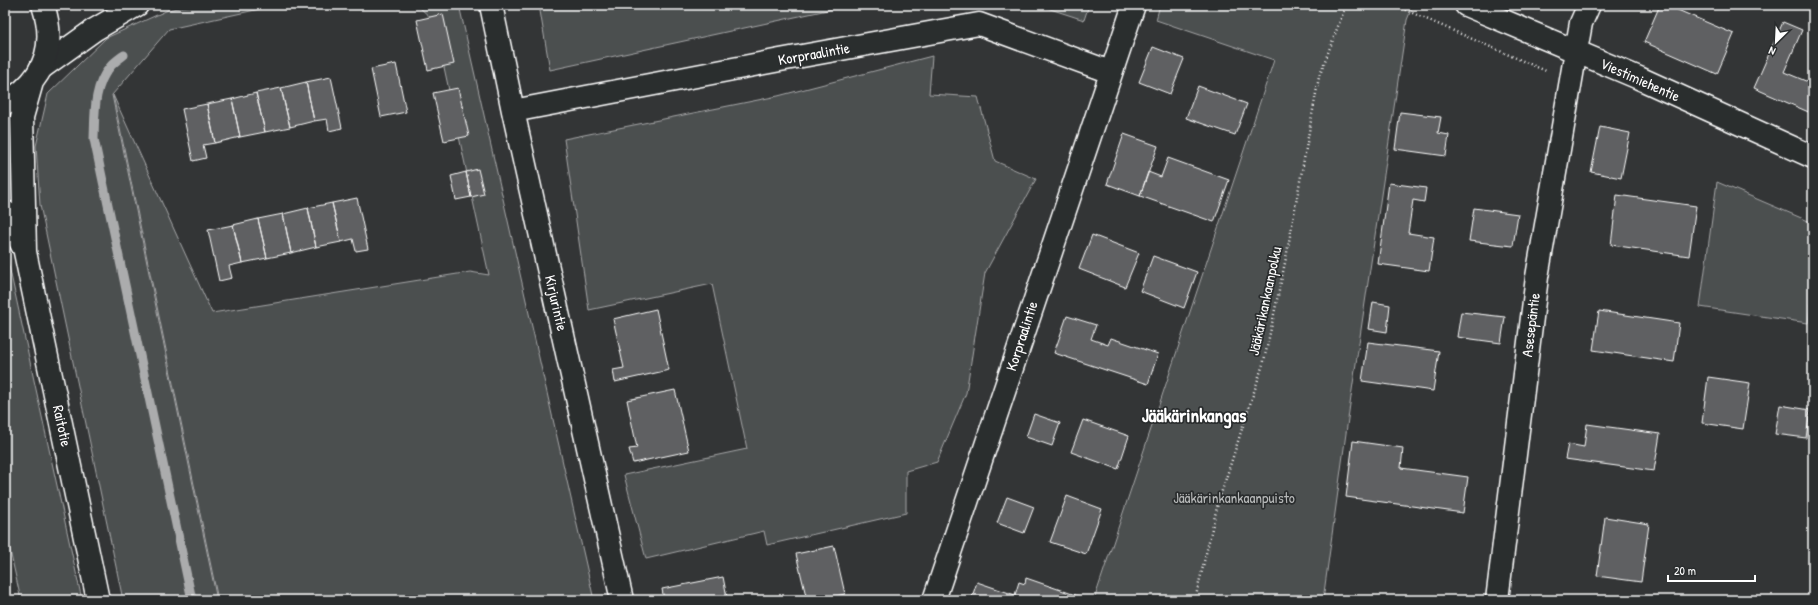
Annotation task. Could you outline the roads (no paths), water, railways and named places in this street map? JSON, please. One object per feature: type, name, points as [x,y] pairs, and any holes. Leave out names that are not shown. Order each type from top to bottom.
[{"type":"street","name":"Raitotie","points":[[43,5],[48,19],[49,36],[47,53],[37,75],[22,117],[25,252],[98,600]]},
{"type":"street","points":[[37,75],[94,30],[137,5]]},
{"type":"street","name":"Kirjurintie","points":[[491,5],[513,111],[622,600]]},
{"type":"street","name":"Korpraalintie","points":[[934,600],[1110,72],[1134,5]]},
{"type":"street","name":"Viestimiehentie","points":[[1466,5],[1576,51],[1813,157]]},
{"type":"street","name":"Asesepäntie","points":[[1498,600],[1537,277],[1581,23],[1589,5]]},
{"type":"street","name":"Korpraalintie","points":[[513,111],[979,24],[1110,72]]},
{"type":"street","name":"Raitotie","points":[[5,102],[20,94],[37,75]]},
{"type":"street","name":"Raitotie","points":[[5,212],[25,252]]},
{"type":"waterway","points":[[124,55],[110,67],[100,83],[96,101],[94,139],[192,600]]},
{"type":"district","name":"Jääkärinkangas","points":[[1194,415]]},
{"type":"park label","name":"Jääkärinkankaanpuisto","points":[[1234,498]]}]
